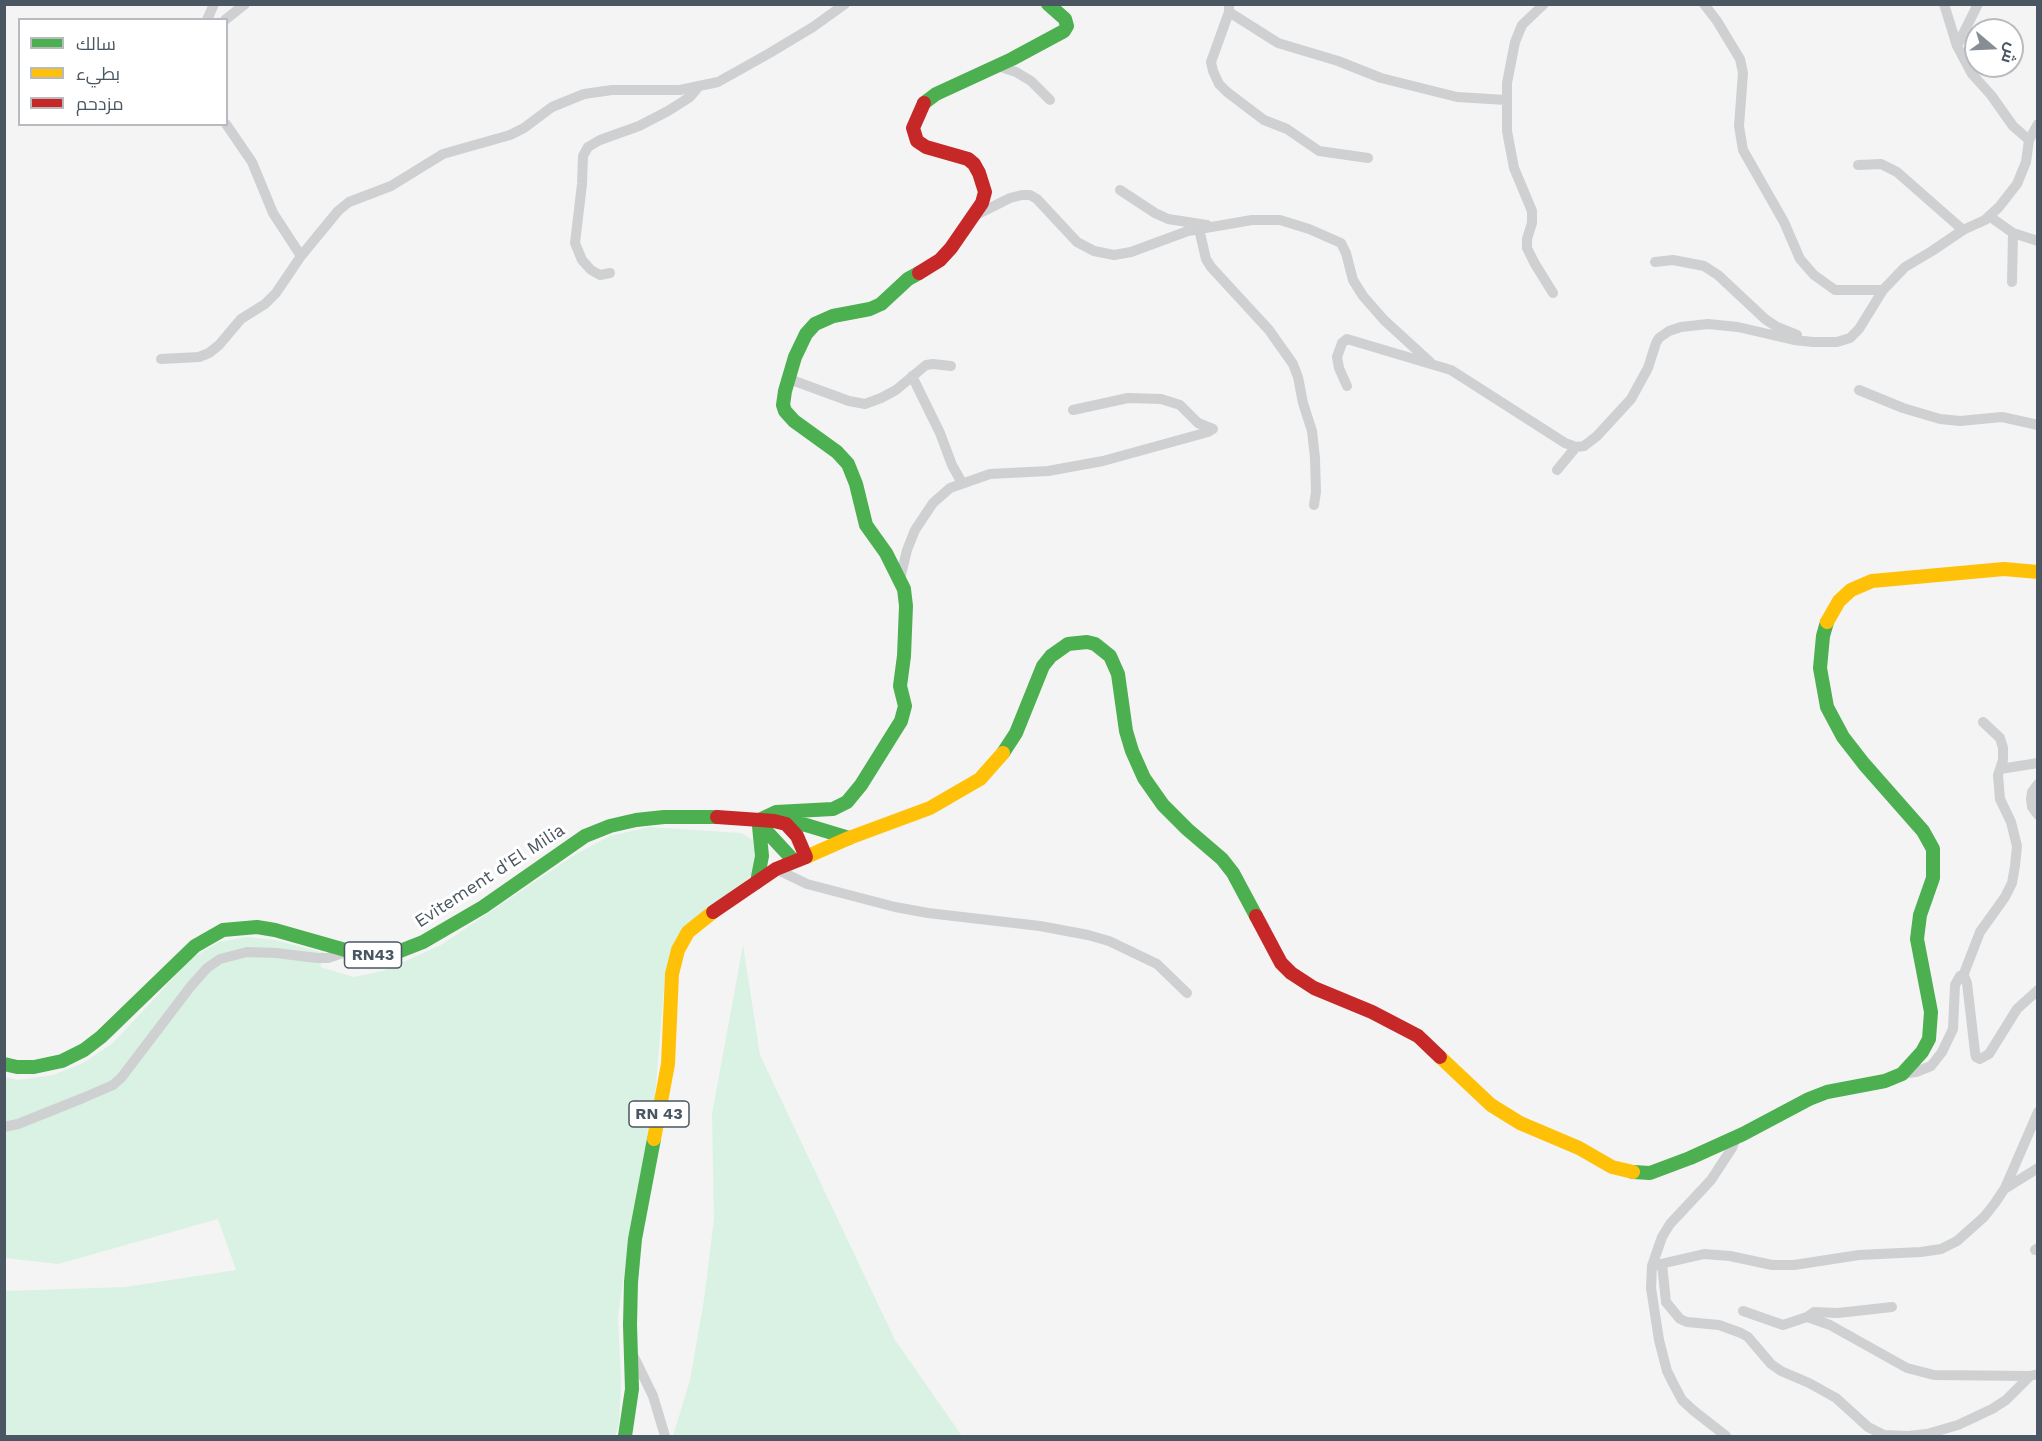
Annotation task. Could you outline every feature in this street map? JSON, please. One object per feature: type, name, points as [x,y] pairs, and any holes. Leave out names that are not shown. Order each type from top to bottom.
[{"type":"main road","points":[[758,823],[776,812],[841,807],[858,790],[898,728],[902,721],[904,706],[900,686],[904,656],[906,598],[900,579],[886,553],[866,525],[856,484],[848,464],[837,452],[794,421],[783,405],[801,343],[815,324],[833,316],[870,309],[881,304],[908,279],[945,255],[951,248],[982,203],[986,192],[974,164],[962,156],[921,145],[914,135],[913,128],[919,111],[924,103],[936,94],[998,66],[1066,29],[1065,19],[1048,4]]},
{"type":"main road","points":[[800,859],[930,808],[980,779],[1001,757],[1016,733],[1043,666],[1051,656],[1068,644],[1087,642],[1095,644],[1110,656],[1118,674],[1126,731],[1144,778],[1163,805],[1222,859],[1233,873],[1273,950],[1291,973],[1314,988],[1404,1027],[1418,1036],[1491,1105],[1520,1123],[1579,1149],[1612,1167],[1639,1174],[1650,1173],[1736,1137],[1809,1099],[1827,1092],[1885,1081],[1902,1074],[1922,1052],[1929,1039],[1931,1012],[1917,939],[1920,915],[1933,879],[1933,849],[1923,831],[1843,737],[1827,707],[1820,668],[1822,636],[1828,619],[1839,601],[1851,590],[1872,581],[2004,569],[2037,572]]},
{"type":"main road","name":"Evitement d'El Milia","points":[[4,1064],[34,1067],[62,1061],[84,1050],[101,1038],[195,946],[224,930],[257,927],[349,951],[376,955],[400,951],[423,942],[483,907],[585,836],[610,826],[664,817],[707,817],[758,823],[778,822],[806,825],[849,838]]},
{"type":"main road","points":[[778,822],[786,824],[794,832],[800,859]]},
{"type":"main road","points":[[758,823],[800,859]]},
{"type":"main road","points":[[757,882],[762,855],[758,823]]},
{"type":"main road","name":"RN 43","points":[[625,1437],[632,1389],[630,1324],[635,1239],[668,1064],[672,974],[678,950],[688,932],[704,918],[776,869],[800,859]]},
{"type":"street","points":[[208,18],[214,4]]},
{"type":"street","points":[[228,18],[245,4]]},
{"type":"street","points":[[161,359],[199,357],[219,345],[241,319],[265,304],[276,292],[301,256],[338,211],[349,202],[391,186],[443,154],[510,135],[562,102],[584,94],[612,90],[658,91],[718,82],[813,27],[845,4]]},
{"type":"street","points":[[1544,4],[1527,19],[1518,34],[1510,61],[1506,100],[1510,152],[1514,168],[1532,211],[1527,248],[1553,293]]},
{"type":"street","points":[[1704,4],[1740,59],[1743,73],[1738,126],[1743,150],[1784,222],[1800,259],[1814,275],[1835,290],[1883,290]]},
{"type":"street","points":[[1944,4],[1957,46],[1972,74],[1991,95],[2013,126],[2029,140]]},
{"type":"street","points":[[1957,46],[1978,4]]},
{"type":"street","points":[[1368,158],[1319,151],[1287,129],[1264,120],[1227,92],[1216,77],[1211,62],[1229,8],[1278,43],[1338,61],[1381,78],[1457,97],[1506,100]]},
{"type":"street","points":[[998,66],[1016,72],[1031,81],[1050,100]]},
{"type":"street","points":[[610,273],[600,275],[591,270],[582,260],[575,243],[583,156],[588,147],[600,140],[639,126],[668,111],[690,97],[699,86]]},
{"type":"street","points":[[1347,386],[1337,362],[1340,345],[1346,339],[1451,370],[1565,443],[1576,447],[1584,446],[1598,436],[1631,399],[1648,368],[1656,343],[1669,331],[1694,325],[1724,324],[1794,340],[1817,342],[1837,342],[1854,334],[1883,290],[1905,267],[1989,216],[1999,207],[2017,184],[2026,162],[2029,140],[2037,124]]},
{"type":"street","points":[[227,126],[252,162],[273,213],[301,256]]},
{"type":"street","points":[[1857,165],[1881,164],[1897,171],[1963,230]]},
{"type":"street","points":[[1120,190],[1168,219],[1215,226]]},
{"type":"street","points":[[970,218],[1010,198],[1030,195],[1077,242],[1095,252],[1114,255],[1131,252],[1188,231],[1252,220],[1280,220],[1323,234],[1341,243],[1353,280],[1367,302],[1432,364]]},
{"type":"street","points":[[1989,216],[2013,233],[2037,241]]},
{"type":"street","points":[[1199,229],[1206,259],[1211,267],[1278,342],[1293,364],[1314,445],[1316,484],[1314,505]]},
{"type":"street","points":[[2012,282],[2013,233]]},
{"type":"street","points":[[1655,262],[1673,260],[1704,266],[1718,275],[1772,324],[1817,342]]},
{"type":"street","points":[[789,379],[849,401],[865,404],[896,390],[926,365],[951,366]]},
{"type":"street","points":[[912,376],[962,483]]},
{"type":"street","points":[[1859,390],[1903,408],[1940,419],[1960,421],[2002,417],[2037,425]]},
{"type":"street","points":[[900,579],[910,540],[923,518],[940,494],[962,483],[990,474],[1048,471],[1103,461],[1213,429],[1198,423],[1180,405],[1161,399],[1128,398],[1073,410]]},
{"type":"street","points":[[1557,470],[1576,447]]},
{"type":"street","points":[[1902,1074],[1931,1066],[1942,1052],[1953,1029],[1955,985],[1958,978],[1963,976],[1980,932],[2006,897],[2012,883],[2017,846],[2011,822],[2000,799],[1998,776],[2003,760],[2003,748],[2000,738],[1983,722]]},
{"type":"street","points":[[2000,769],[2037,764]]},
{"type":"street","points":[[2037,784],[2031,799],[2032,807],[2037,815]]},
{"type":"street","points":[[776,869],[807,884],[895,907],[940,915],[1040,926],[1088,935],[1157,964],[1187,993]]},
{"type":"street","points":[[4,1127],[18,1124],[113,1085],[121,1078],[191,986],[207,968],[220,959],[232,955],[260,952],[328,958],[349,951]]},
{"type":"street","points":[[1963,976],[1967,983],[1976,1057],[1980,1059],[1989,1054],[2017,1009],[2037,990]]},
{"type":"street","points":[[1657,1265],[1704,1254],[1730,1256],[1772,1265],[1794,1265],[1859,1255],[1941,1249],[1958,1241],[1984,1217],[2005,1188],[2037,1112]]},
{"type":"street","points":[[1736,1137],[1732,1148],[1711,1180],[1670,1224],[1656,1250],[1657,1265],[1666,1302],[1680,1319],[1687,1322],[1719,1325],[1741,1332],[1771,1364],[1836,1398],[1868,1427],[1884,1435],[1927,1434],[1969,1420],[1992,1410],[2034,1375]]},
{"type":"street","points":[[2005,1188],[2037,1168]]},
{"type":"street","points":[[1657,1265],[1651,1288],[1653,1308],[1667,1371],[1683,1400],[1726,1437]]},
{"type":"street","points":[[1743,1311],[1783,1324],[1808,1317],[1814,1312],[1838,1313],[1892,1307]]},
{"type":"street","points":[[1808,1317],[1830,1326],[1907,1368],[1934,1375],[2034,1375]]},
{"type":"street","points":[[632,1352],[653,1396],[665,1437]]},
{"type":"green space","points":[[649,827],[741,833],[756,842],[752,874],[743,884],[720,899],[665,976],[654,1107],[633,1211],[618,1317],[621,1381],[619,1423],[615,1436],[5,1436],[5,1291],[125,1287],[236,1270],[218,1219],[58,1264],[5,1258],[4,1077],[18,1080],[53,1075],[83,1063],[113,1043],[192,958],[219,942],[247,937],[275,940],[325,953],[320,967],[354,977],[383,971],[441,945],[576,854],[610,836]]},
{"type":"green space","points":[[743,945],[760,1055],[895,1340],[962,1436],[673,1436],[690,1380],[704,1300],[714,1219],[712,1114]]},
{"type":"traffic: fast","points":[[924,103],[936,94],[1012,59],[1064,31],[1067,26],[1065,19],[1048,4]]},
{"type":"traffic: fast","points":[[757,821],[776,812],[833,809],[847,802],[861,785],[901,721],[905,706],[900,686],[904,656],[906,606],[904,589],[886,553],[866,525],[856,484],[848,464],[837,452],[794,421],[783,405],[795,357],[806,334],[815,324],[833,316],[870,309],[881,304],[908,279],[919,273]]},
{"type":"traffic: fast","points":[[1633,1172],[1650,1173],[1690,1158],[1827,1092],[1885,1081],[1902,1074],[1922,1052],[1929,1039],[1931,1012],[1917,939],[1920,915],[1933,878],[1933,849],[1923,831],[1843,737],[1827,707],[1820,668],[1823,636],[1827,622]]},
{"type":"traffic: fast","points":[[1003,753],[1016,733],[1043,666],[1051,656],[1068,644],[1087,642],[1095,644],[1110,656],[1118,674],[1126,731],[1144,778],[1163,805],[1222,859],[1233,873],[1256,916]]},
{"type":"traffic: fast","points":[[4,1064],[34,1067],[62,1061],[84,1050],[101,1037],[195,946],[223,930],[257,927],[275,930],[356,953],[376,955],[400,951],[423,942],[483,907],[585,836],[610,826],[636,820],[664,817],[717,817]]},
{"type":"traffic: fast","points":[[758,822],[794,861]]},
{"type":"traffic: fast","points":[[781,822],[806,825],[849,838]]},
{"type":"traffic: fast","points":[[757,882],[762,856],[759,826]]},
{"type":"traffic: fast","points":[[625,1436],[632,1389],[630,1325],[635,1239],[654,1139]]},
{"type":"traffic: slow","points":[[1827,622],[1839,601],[1851,590],[1872,581],[2004,569],[2038,572]]},
{"type":"traffic: slow","points":[[806,857],[849,838],[930,808],[980,779],[1003,753]]},
{"type":"traffic: slow","points":[[654,1139],[668,1064],[672,974],[678,950],[688,932],[713,912]]},
{"type":"traffic: slow","points":[[1440,1057],[1491,1105],[1520,1123],[1579,1148],[1612,1167],[1633,1172]]},
{"type":"traffic: jam","points":[[919,273],[940,260],[951,248],[982,203],[985,192],[979,173],[968,159],[926,147],[917,141],[913,128],[924,103]]},
{"type":"traffic: jam","points":[[713,912],[776,869],[806,857],[797,836],[786,824],[717,817]]},
{"type":"traffic: jam","points":[[1256,916],[1281,963],[1291,973],[1314,988],[1372,1012],[1418,1036],[1440,1057]]}]
